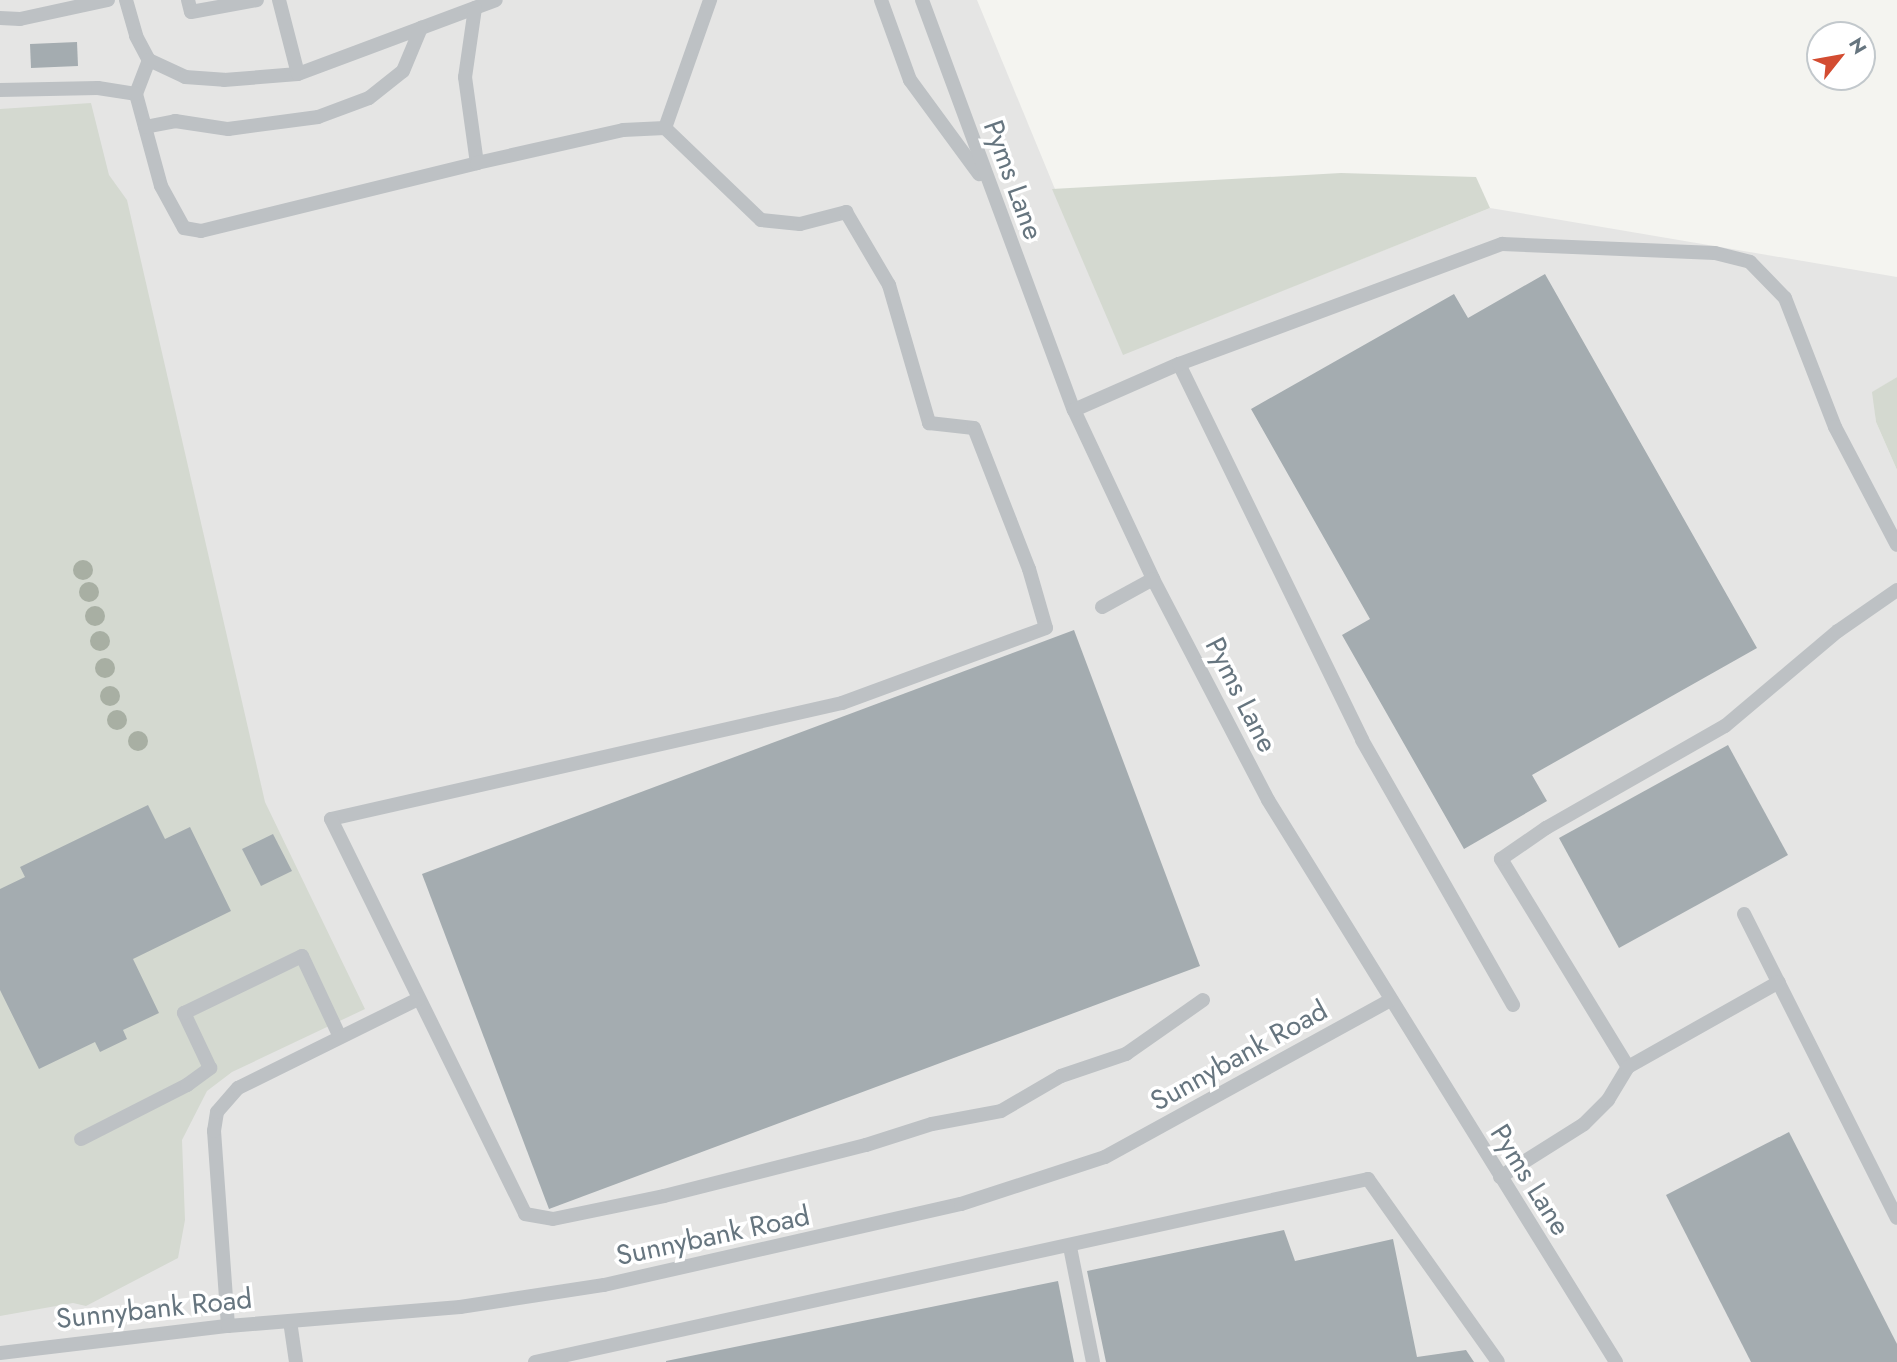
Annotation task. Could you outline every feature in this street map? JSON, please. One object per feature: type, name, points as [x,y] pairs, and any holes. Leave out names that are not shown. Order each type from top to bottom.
[{"type":"lane","points":[[0,18],[20,19],[108,0]]},
{"type":"lane","points":[[126,0],[136,36],[149,60],[184,78],[260,79],[298,74],[496,0]]},
{"type":"lane","points":[[188,0],[191,12],[257,0]]},
{"type":"lane","points":[[279,0],[298,74]]},
{"type":"lane","points":[[665,128],[710,0]]},
{"type":"lane","points":[[881,0],[910,80],[988,186]]},
{"type":"lane","name":"Pyms Lane","points":[[922,0],[988,186],[1074,410],[1153,579],[1268,800],[1616,1362]]},
{"type":"lane","points":[[475,8],[465,77],[477,163]]},
{"type":"lane","points":[[145,127],[175,121],[228,129],[318,117],[369,99],[404,71],[421,28]]},
{"type":"lane","points":[[149,60],[135,94],[172,211],[184,228],[201,231],[477,163],[623,131],[665,128],[761,220],[800,224],[846,212],[889,285],[929,423],[974,428],[1029,569],[1046,628],[808,714],[331,819],[519,1207],[533,1217],[553,1219],[866,1145],[932,1124],[1000,1111],[1061,1076],[1126,1054],[1203,1000]]},
{"type":"lane","points":[[0,90],[97,88],[135,94]]},
{"type":"lane","points":[[1074,410],[1179,364],[1502,244],[1731,256],[1750,262],[1785,298],[1835,427],[1897,545]]},
{"type":"lane","points":[[1179,364],[1362,740],[1513,1005]]},
{"type":"lane","points":[[1101,607],[1153,579]]},
{"type":"lane","points":[[1628,1067],[1501,859],[1546,828],[1725,726],[1838,631],[1897,590]]},
{"type":"lane","points":[[1744,914],[1897,1218]]},
{"type":"lane","points":[[80,1139],[187,1085],[210,1068],[184,1013],[302,956],[340,1037]]},
{"type":"lane","points":[[1500,1178],[1584,1124],[1608,1100],[1628,1067],[1779,982]]},
{"type":"lane","points":[[228,1326],[214,1131],[217,1112],[237,1088],[418,999]]},
{"type":"lane","name":"Sunnybank Road","points":[[0,1353],[228,1326],[460,1307],[604,1285],[790,1246],[1048,1179],[1105,1157],[1390,1001]]},
{"type":"lane","points":[[535,1362],[1070,1247],[1368,1178],[1498,1362]]},
{"type":"lane","points":[[1070,1247],[1093,1362]]},
{"type":"lane","points":[[290,1321],[296,1362]]},
{"type":"shaded area","points":[[0,0],[977,0],[1123,354],[1490,208],[1897,277],[1897,377],[1873,392],[1876,422],[1897,470],[1897,1362],[0,1362]]},
{"type":"shaded area","points":[[91,103],[109,175],[127,200],[265,802],[365,1009],[232,1072],[207,1091],[182,1140],[185,1220],[178,1258],[86,1306],[73,1303],[0,1316],[0,109]]},
{"type":"shaded area","points":[[1341,173],[1476,177],[1490,208],[1123,355],[1052,189]]},
{"type":"shaded area","points":[[1897,377],[1897,470],[1876,422],[1872,392]]},
{"type":"building","points":[[77,42],[78,66],[31,68],[30,44]]},
{"type":"building","points":[[1545,274],[1757,648],[1532,775],[1547,801],[1464,849],[1342,635],[1370,619],[1251,409],[1454,294],[1468,318]]},
{"type":"building","points":[[1074,630],[1200,966],[549,1209],[422,874]]},
{"type":"building","points":[[1728,745],[1788,855],[1619,948],[1559,838]]},
{"type":"building","points":[[148,805],[165,839],[190,827],[231,911],[133,959],[159,1013],[123,1030],[127,1039],[100,1052],[95,1042],[39,1069],[0,990],[0,889],[25,877],[20,867]]},
{"type":"building","points":[[273,834],[292,871],[261,886],[242,849]]},
{"type":"building","points":[[1789,1132],[1897,1344],[1897,1362],[1751,1362],[1666,1195]]},
{"type":"building","points":[[1284,1230],[1295,1261],[1393,1239],[1417,1357],[1466,1350],[1474,1362],[1106,1362],[1087,1271]]},
{"type":"building","points":[[1058,1281],[1074,1362],[666,1362],[666,1361]]}]
